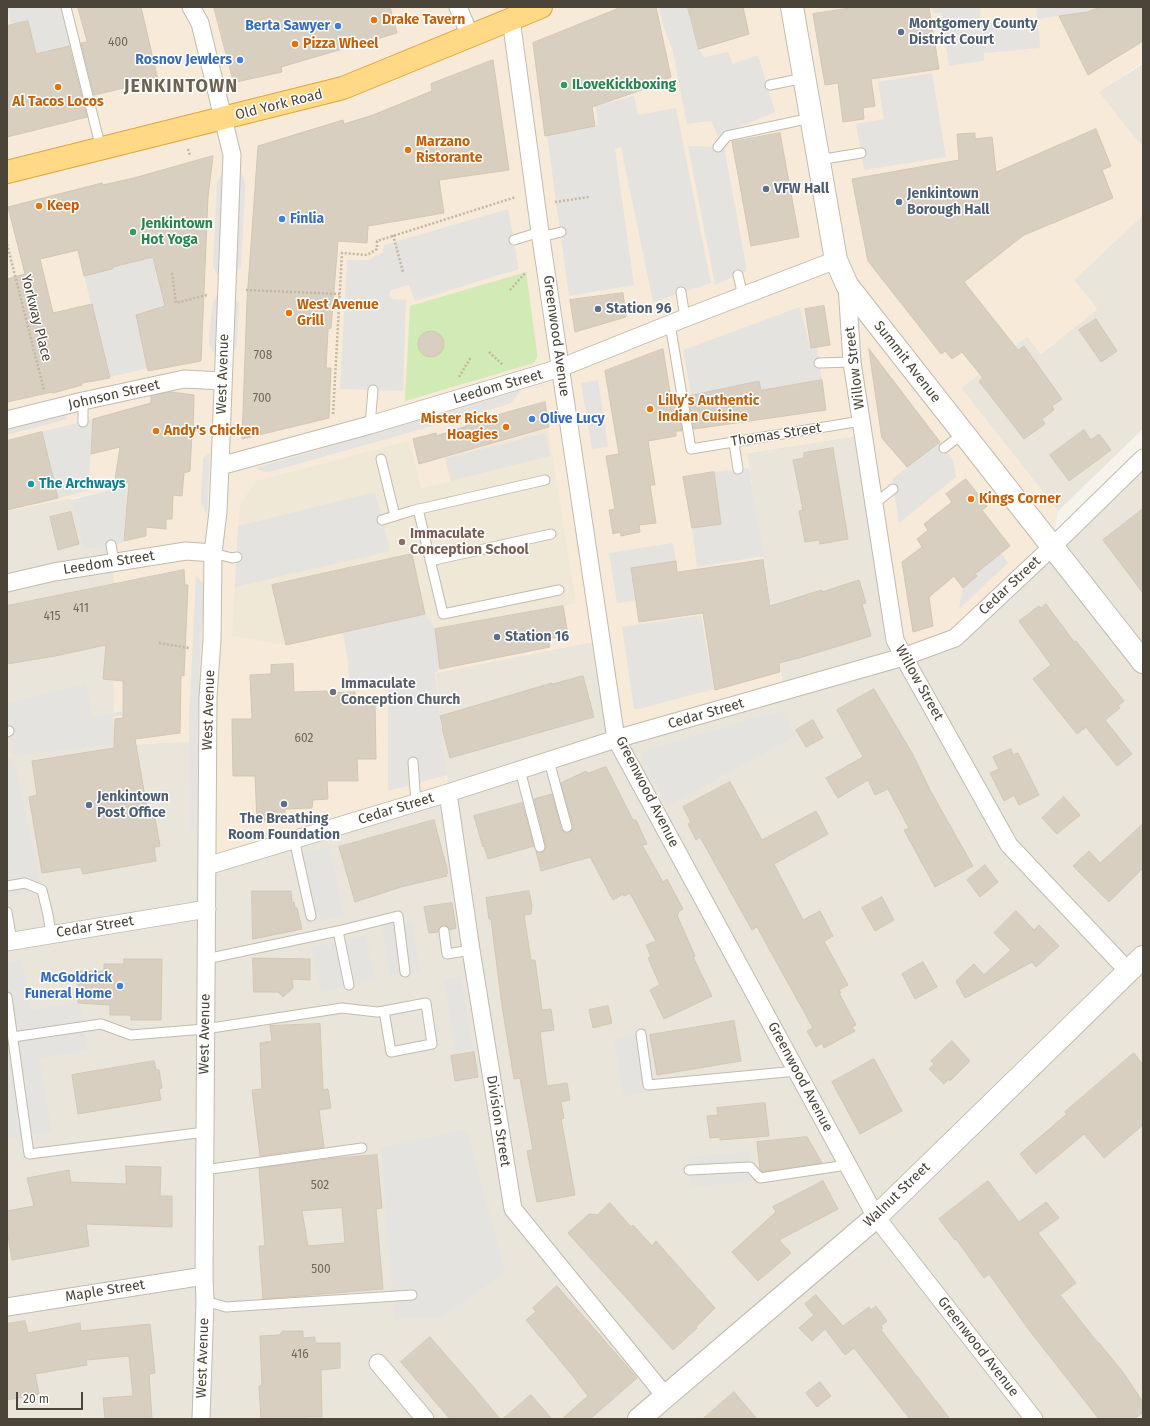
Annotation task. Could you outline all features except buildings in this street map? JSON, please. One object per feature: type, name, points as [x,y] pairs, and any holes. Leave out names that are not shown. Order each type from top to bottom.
[{"type":"highway","name":"Old York Road","points":[[7,172],[343,88],[541,7]]},
{"type":"street","name":"West Avenue","points":[[191,7],[200,23],[232,155],[220,466],[217,519],[213,553],[212,639],[208,697],[204,1132],[205,1301],[201,1419]]},
{"type":"street","points":[[458,7],[470,36]]},
{"type":"street","name":"Summit Avenue","points":[[792,7],[836,260],[847,285],[1143,662]]},
{"type":"street","name":"Greenwood Avenue","points":[[511,19],[540,234],[616,739],[876,1217],[1034,1419]]},
{"type":"street","name":"Leedom Street","points":[[220,466],[370,425],[560,368],[836,260]]},
{"type":"street","name":"Willow Street","points":[[847,285],[852,362],[895,640],[903,657],[1009,845],[1136,964]]},
{"type":"street","name":"Johnson Street","points":[[7,420],[83,401],[184,379],[223,381]]},
{"type":"street","name":"Cedar Street","points":[[207,866],[416,803],[616,739],[903,657],[955,638],[1052,547],[1143,458]]},
{"type":"street","name":"Leedom Street","points":[[7,583],[54,572],[186,551],[213,553]]},
{"type":"street","name":"Division Street","points":[[448,793],[471,950],[513,1209],[666,1397]]},
{"type":"street","name":"Cedar Street","points":[[10,941],[207,909]]},
{"type":"street","name":"Walnut Street","points":[[639,1419],[876,1217],[1136,964]]},
{"type":"street","name":"Maple Street","points":[[7,1307],[204,1276]]},
{"type":"street","points":[[378,1363],[425,1419]]},
{"type":"lane","points":[[66,7],[101,149]]},
{"type":"lane","points":[[770,85],[804,78]]},
{"type":"lane","points":[[718,147],[727,136],[811,118]]},
{"type":"lane","points":[[818,160],[861,153]]},
{"type":"lane","points":[[514,240],[540,234],[561,232]]},
{"type":"lane","points":[[738,275],[742,296]]},
{"type":"lane","points":[[677,321],[680,292]]},
{"type":"lane","name":"Thomas Street","points":[[677,321],[691,450],[861,421]]},
{"type":"lane","points":[[819,364],[852,362]]},
{"type":"lane","points":[[370,425],[374,390]]},
{"type":"lane","points":[[83,401],[83,422]]},
{"type":"lane","points":[[944,448],[964,433]]},
{"type":"lane","points":[[734,442],[738,469]]},
{"type":"lane","points":[[381,459],[395,516]]},
{"type":"lane","points":[[382,520],[418,509],[545,480]]},
{"type":"lane","points":[[874,504],[893,489]]},
{"type":"lane","points":[[418,509],[443,614],[559,590]]},
{"type":"lane","points":[[430,561],[551,534]]},
{"type":"lane","points":[[111,545],[114,562]]},
{"type":"lane","points":[[213,553],[232,558],[237,557]]},
{"type":"lane","points":[[549,761],[567,827]]},
{"type":"lane","points":[[413,762],[416,803]]},
{"type":"lane","points":[[520,770],[540,847]]},
{"type":"lane","points":[[294,840],[311,916]]},
{"type":"lane","points":[[7,886],[25,883],[42,890],[51,934]]},
{"type":"lane","points":[[7,912],[10,941]]},
{"type":"lane","points":[[206,959],[338,931],[398,916],[405,972]]},
{"type":"lane","points":[[338,931],[349,985]]},
{"type":"lane","points":[[444,931],[447,954],[471,950]]},
{"type":"lane","points":[[7,997],[29,1154],[204,1132]]},
{"type":"lane","points":[[13,1037],[101,1024],[131,1035],[205,1029],[342,1008],[377,1012],[426,1003],[432,1044],[391,1052],[384,1011]]},
{"type":"lane","points":[[641,1034],[648,1085],[797,1071]]},
{"type":"lane","points":[[204,1170],[362,1148]]},
{"type":"lane","points":[[688,1170],[750,1167],[760,1178],[847,1164]]},
{"type":"lane","points":[[205,1301],[226,1307],[412,1295]]},
{"type":"path","points":[[188,148],[190,156]]},
{"type":"path","points":[[333,421],[342,253],[367,255],[377,249],[377,241],[516,197]]},
{"type":"path","points":[[550,203],[589,197]]},
{"type":"path","points":[[393,235],[403,272]]},
{"type":"path","name":"Yorkway Place","points":[[7,244],[46,396]]},
{"type":"path","points":[[510,290],[526,272]]},
{"type":"path","points":[[172,273],[176,303],[209,295]]},
{"type":"path","points":[[244,290],[340,294]]},
{"type":"path","points":[[489,352],[508,370]]},
{"type":"path","points":[[457,380],[471,357]]},
{"type":"path","points":[[159,643],[189,648]]},
{"type":"shaded area","points":[[7,7],[1143,7],[1143,62],[1099,92],[1143,146],[1143,215],[1074,280],[1097,310],[1040,354],[1027,336],[961,388],[1058,511],[1052,547],[955,638],[903,657],[863,435],[747,453],[784,691],[616,739],[601,640],[436,673],[448,793],[207,866],[207,740],[114,746],[114,562],[103,492],[7,511]]},
{"type":"shaded area","points":[[7,7],[62,7],[72,45],[36,54],[28,21],[11,25]]},
{"type":"shaded area","points":[[659,7],[688,7],[699,49],[704,57],[728,52],[733,64],[758,55],[775,112],[718,136],[711,121],[687,124],[672,47],[663,26]]},
{"type":"shaded area","points":[[932,7],[980,7],[981,23],[1037,19],[1036,7],[1101,7],[1087,12],[1038,19],[1040,48],[984,53],[984,61],[949,66],[941,13],[933,13]]},
{"type":"shaded area","points":[[1143,64],[1143,146],[1098,92]]},
{"type":"shaded area","points":[[932,73],[946,157],[864,170],[856,124],[884,119],[878,82]]},
{"type":"shaded area","points":[[634,96],[638,115],[676,108],[711,283],[653,302],[621,147],[615,149],[634,285],[569,296],[547,135],[598,125],[596,106]]},
{"type":"shaded area","points":[[688,146],[724,147],[747,271],[715,285]]},
{"type":"shaded area","points":[[238,166],[245,182],[245,193],[241,266],[235,274]]},
{"type":"shaded area","points":[[226,168],[221,280],[213,265],[217,182]]},
{"type":"shaded area","points":[[508,209],[519,269],[415,301],[409,285],[391,290],[389,295],[393,299],[406,300],[403,391],[340,389],[347,260],[369,260],[383,252],[384,245]]},
{"type":"shaded area","points":[[1143,215],[1143,429],[1058,511],[961,388],[1027,336],[1041,354],[1097,309],[1074,280]]},
{"type":"shaded area","points":[[153,257],[174,304],[148,368],[110,377],[84,276]]},
{"type":"shaded area","points":[[220,292],[216,357],[209,344],[209,336],[213,302]]},
{"type":"shaded area","points":[[234,297],[239,303],[237,345],[229,355]]},
{"type":"shaded area","points":[[800,307],[810,348],[817,347],[822,380],[761,390],[759,381],[691,395],[683,350]]},
{"type":"shaded area","points":[[598,380],[608,447],[592,449],[581,383]]},
{"type":"shaded area","points":[[521,390],[512,402],[503,406],[273,471],[261,471],[256,468]]},
{"type":"shaded area","points":[[66,412],[67,419],[7,435],[7,426]]},
{"type":"shaded area","points":[[93,419],[88,491],[58,498],[42,432]]},
{"type":"shaded area","name":"Immaculate Conception School","points":[[548,429],[576,603],[435,629],[425,614],[286,645],[232,636],[240,505],[256,481],[409,441],[421,489],[451,481],[445,458]]},
{"type":"shaded area","points":[[546,433],[550,456],[451,481],[445,458]]},
{"type":"shaded area","points":[[863,435],[955,638],[1143,458],[1143,1419],[7,1419],[7,511],[71,498],[83,551],[111,545],[114,562],[114,746],[207,740],[448,793],[435,673],[602,640],[784,691],[747,453]]},
{"type":"shaded area","points":[[940,442],[953,460],[956,477],[899,523],[892,479]]},
{"type":"shaded area","points":[[210,453],[207,515],[201,503],[203,458]]},
{"type":"shaded area","points":[[749,468],[764,556],[697,567],[692,528],[721,523],[714,472]]},
{"type":"shaded area","points":[[126,486],[127,498],[123,543],[83,551],[71,500]]},
{"type":"shaded area","points":[[375,492],[390,551],[235,587],[238,526]]},
{"type":"shaded area","points":[[673,543],[676,561],[631,568],[636,600],[617,603],[609,553]]},
{"type":"shaded area","points":[[1001,553],[1008,563],[959,609],[963,588],[977,576],[975,574]]},
{"type":"shaded area","points":[[196,575],[205,586],[200,657],[196,830],[190,831],[189,718]]},
{"type":"shaded area","points":[[425,614],[435,629],[440,669],[435,673],[447,775],[388,791],[388,681],[349,681],[348,661],[343,633]]},
{"type":"shaded area","points":[[701,615],[714,689],[639,709],[634,709],[622,627]]},
{"type":"shaded area","points":[[86,683],[93,718],[121,711],[123,715],[112,717],[113,732],[122,732],[123,743],[13,756],[7,726],[7,704]]},
{"type":"shaded area","points":[[784,710],[796,736],[667,806],[642,756],[646,750]]},
{"type":"shaded area","points":[[14,758],[42,890],[7,897],[7,760]]},
{"type":"shaded area","points":[[329,847],[344,915],[308,923],[292,856]]},
{"type":"shaded area","points":[[412,921],[420,971],[390,976],[382,926]]},
{"type":"shaded area","points":[[366,935],[375,978],[321,992],[311,947]]},
{"type":"shaded area","points":[[22,960],[30,1010],[79,1002],[88,1050],[39,1059],[52,1131],[7,1139],[7,962]]},
{"type":"shaded area","points":[[461,976],[473,1049],[455,1052],[444,979]]},
{"type":"shaded area","points":[[646,1033],[655,1091],[623,1096],[614,1038]]},
{"type":"shaded area","points":[[467,1129],[505,1273],[439,1318],[394,1319],[381,1148]]},
{"type":"shaded area","points":[[749,1152],[751,1182],[690,1187],[687,1157]]},
{"type":"green space","points":[[526,272],[537,352],[537,358],[534,363],[405,401],[410,306]]},
{"type":"place","name":"Drake Tavern","points":[[374,20]]},
{"type":"place","name":"Berta Sawyer","points":[[338,26]]},
{"type":"place","name":"Montgomery County District Court","points":[[901,32]]},
{"type":"place","name":"Pizza Wheel","points":[[295,44]]},
{"type":"place","name":"Rosnov Jewlers","points":[[240,60]]},
{"type":"place","name":"ILoveKickboxing","points":[[564,85]]},
{"type":"place","name":"Al Tacos Locos","points":[[58,87]]},
{"type":"place","name":"Marzano Ristorante","points":[[408,150]]},
{"type":"place","name":"VFW Hall","points":[[766,189]]},
{"type":"place","name":"Jenkintown Borough Hall","points":[[899,202]]},
{"type":"place","name":"Keep","points":[[39,206]]},
{"type":"place","name":"Finlia","points":[[282,219]]},
{"type":"place","name":"Jenkintown Hot Yoga","points":[[133,232]]},
{"type":"place","name":"Station 96","points":[[598,309]]},
{"type":"place","name":"West Avenue Grill","points":[[289,313]]},
{"type":"place","name":"Lilly’s Authentic Indian Cuisine","points":[[650,409]]},
{"type":"place","name":"Olive Lucy","points":[[532,419]]},
{"type":"place","name":"Mister Ricks Hoagies","points":[[506,427]]},
{"type":"place","name":"Andy's Chicken","points":[[156,431]]},
{"type":"place","name":"The Archways","points":[[31,484]]},
{"type":"place","name":"Kings Corner","points":[[971,499]]},
{"type":"place","name":"Immaculate Conception School","points":[[402,542]]},
{"type":"place","name":"Station 16","points":[[497,637]]},
{"type":"place","name":"Immaculate Conception Church","points":[[333,692]]},
{"type":"place","name":"The Breathing Room Foundation","points":[[284,804]]},
{"type":"place","name":"Jenkintown Post Office","points":[[89,805]]},
{"type":"place","name":"McGoldrick Funeral Home","points":[[120,986]]},
{"type":"district","name":"JENKINTOWN","points":[[181,87]]}]
